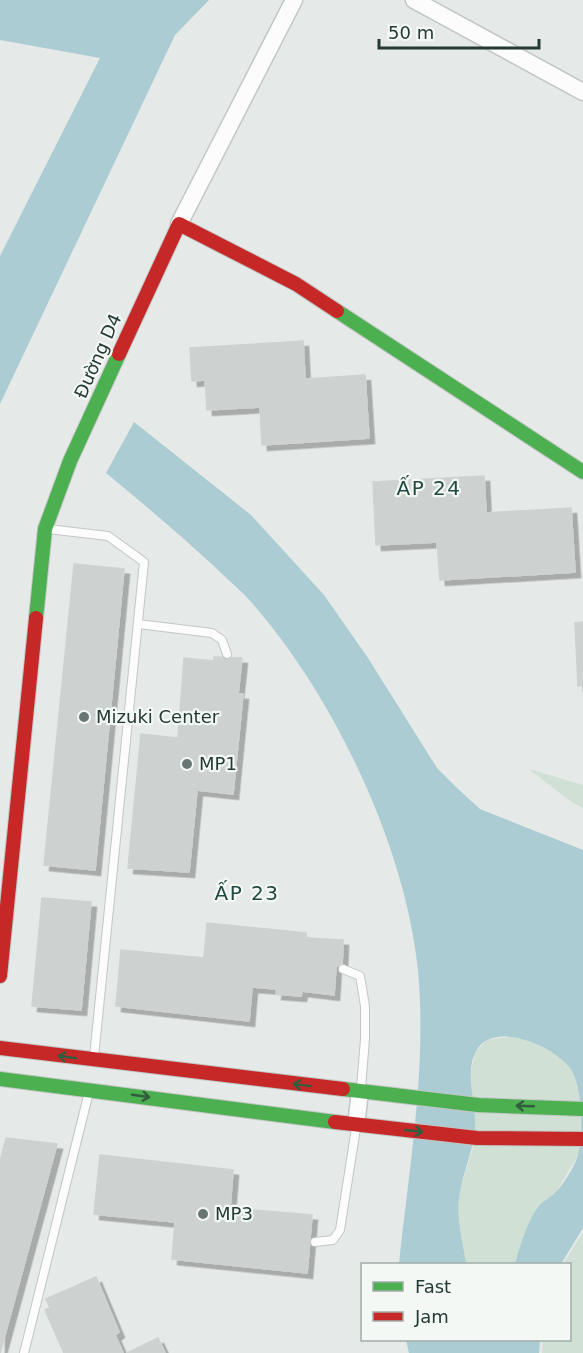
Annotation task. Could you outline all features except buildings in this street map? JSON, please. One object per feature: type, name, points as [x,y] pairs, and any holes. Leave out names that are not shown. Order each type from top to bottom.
[{"type":"street","points":[[294,0],[179,224],[296,284],[583,472]]},
{"type":"street","points":[[414,0],[583,92]]},
{"type":"street","name":"Đường D4","points":[[0,976],[45,529],[70,461],[179,224]]},
{"type":"street","points":[[0,1047],[478,1105],[578,1108]]},
{"type":"street","points":[[0,1079],[356,1125],[477,1138],[576,1138]]},
{"type":"street","points":[[356,1125],[360,1092]]},
{"type":"lane","points":[[45,529],[108,536],[144,562],[94,1060]]},
{"type":"lane","points":[[138,624],[212,633],[222,640],[227,654]]},
{"type":"lane","points":[[343,969],[360,976],[365,1006],[365,1039],[360,1092]]},
{"type":"lane","points":[[24,1353],[90,1089]]},
{"type":"lane","points":[[315,1242],[333,1240],[340,1230],[356,1125]]},
{"type":"green space","points":[[529,769],[583,785],[583,808],[570,801]]},
{"type":"green space","points":[[509,1037],[528,1040],[558,1055],[571,1069],[583,1102],[578,1155],[556,1192],[540,1205],[521,1244],[515,1263],[466,1263],[458,1214],[459,1193],[473,1147],[471,1072],[475,1052],[487,1040]]},
{"type":"green space","points":[[583,1232],[583,1353],[542,1353],[543,1341],[571,1341],[571,1263],[564,1263]]},
{"type":"water","points":[[0,0],[209,0],[175,35],[0,404],[0,256],[100,58],[0,40]]},
{"type":"water","points":[[134,422],[251,515],[324,595],[368,658],[437,768],[458,789],[480,809],[583,850],[583,1228],[562,1263],[515,1263],[524,1234],[535,1212],[561,1186],[578,1155],[581,1124],[576,1080],[572,1071],[553,1053],[539,1045],[509,1037],[495,1038],[483,1043],[475,1053],[472,1062],[471,1080],[475,1126],[458,1210],[466,1263],[399,1263],[416,1118],[420,1007],[418,970],[410,922],[398,873],[381,824],[361,775],[337,727],[311,682],[282,641],[239,589],[106,473]]},
{"type":"water","points":[[406,1341],[540,1341],[539,1353],[409,1353]]},
{"type":"traffic: fast","points":[[337,311],[583,472]]},
{"type":"traffic: fast","points":[[36,618],[45,529],[70,461],[119,354]]},
{"type":"traffic: fast","points":[[0,1079],[335,1122]]},
{"type":"traffic: fast","points":[[343,1089],[478,1105],[583,1109]]},
{"type":"traffic: jam","points":[[119,354],[179,224],[296,284],[337,311]]},
{"type":"traffic: jam","points":[[0,976],[36,618]]},
{"type":"traffic: jam","points":[[0,1048],[343,1089]]},
{"type":"traffic: jam","points":[[335,1122],[477,1138],[583,1139]]},
{"type":"place","name":"Mizuki Center","points":[[84,717]]},
{"type":"place","name":"MP1","points":[[187,764]]},
{"type":"place","name":"MP3","points":[[203,1214]]},
{"type":"district","name":"ẤP 24","points":[[429,488]]},
{"type":"district","name":"ẤP 23","points":[[247,893]]}]
